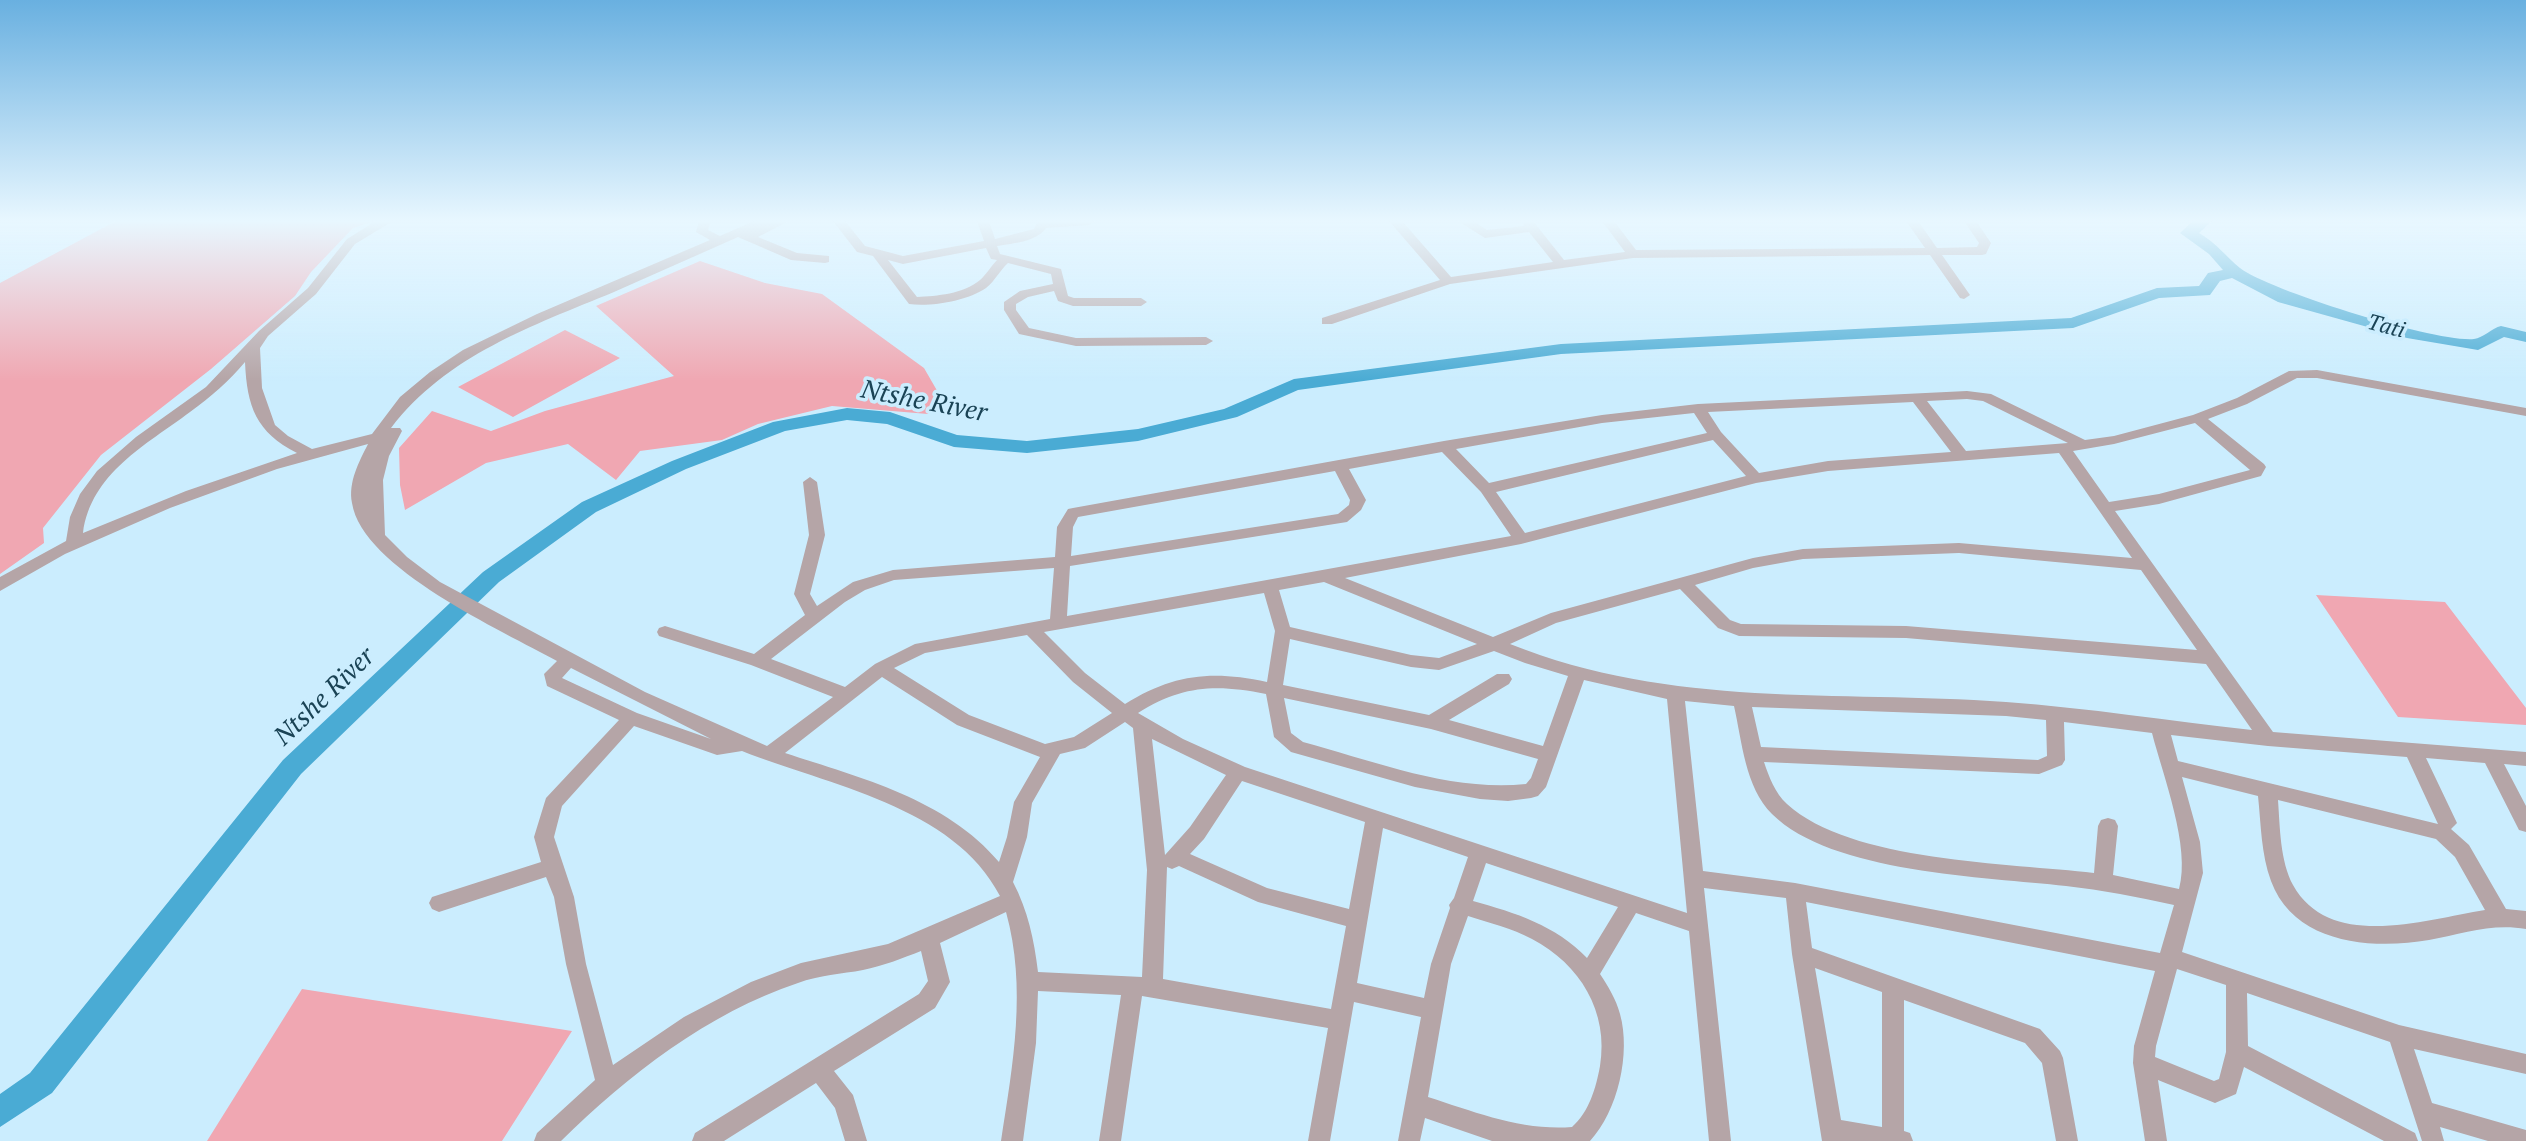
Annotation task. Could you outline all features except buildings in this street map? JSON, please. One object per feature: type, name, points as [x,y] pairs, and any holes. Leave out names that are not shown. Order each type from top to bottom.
[{"type":"street","points":[[74,543],[81,502],[97,478],[127,452],[208,393],[254,343],[315,288],[324,274]]},
{"type":"street","points":[[323,452],[391,416],[453,363],[544,317],[644,274]]},
{"type":"street","points":[[893,274],[913,301],[970,290],[986,282],[990,274]]},
{"type":"street","points":[[1057,274],[1060,296],[1067,301],[1141,302]]},
{"type":"street","points":[[1442,274],[1448,281]]},
{"type":"street","points":[[1327,321],[1448,281],[1493,274]]},
{"type":"street","points":[[1950,274],[1964,295]]},
{"type":"street","points":[[1059,286],[1024,294],[1010,302],[1010,310],[1024,331],[1076,342],[1206,341]]},
{"type":"street","points":[[544,317],[450,373],[414,405],[382,440],[366,462],[359,503],[368,525],[398,560],[434,586],[538,640],[569,660],[672,713],[924,813],[962,838],[1007,890],[1021,931],[1027,981],[1021,1077],[1012,1141]]},
{"type":"street","points":[[254,343],[250,362],[264,422],[273,432],[323,452],[351,454],[366,462]]},
{"type":"street","points":[[770,754],[881,668],[921,648],[1327,577],[1521,539],[1756,478],[1828,466],[2085,446],[2198,418],[2242,401],[2287,376],[2303,373],[2526,412]]},
{"type":"street","points":[[1917,397],[1962,456]]},
{"type":"street","points":[[1058,625],[1066,521],[1079,510],[1444,445],[1549,427],[1698,408],[1917,397],[1986,397],[2085,446]]},
{"type":"street","points":[[1698,408],[1716,435],[1756,478]]},
{"type":"street","points":[[378,533],[373,488],[382,440],[391,416]]},
{"type":"street","points":[[2108,507],[2159,499],[2256,473],[2259,467],[2251,457],[2198,418]]},
{"type":"street","points":[[1486,489],[1716,435]]},
{"type":"street","points":[[0,585],[74,543],[211,487],[323,452],[382,440]]},
{"type":"street","points":[[1444,445],[1486,489],[1521,539]]},
{"type":"street","points":[[2063,448],[2108,507],[2268,739]]},
{"type":"street","points":[[757,661],[814,616],[859,586],[893,575],[1064,562],[1342,518],[1356,507],[1358,500],[1339,464]]},
{"type":"street","points":[[810,482],[817,535],[802,594],[814,616]]},
{"type":"street","points":[[1283,631],[1425,663],[1450,662],[1551,619],[1803,554],[1885,548],[1959,548],[2146,565]]},
{"type":"street","points":[[1327,577],[1490,643],[1578,672],[1675,694],[1742,700],[1967,706],[2268,739],[2526,759]]},
{"type":"street","points":[[1684,583],[1724,624],[1739,630],[1906,632],[2213,658]]},
{"type":"street","points":[[1270,585],[1283,631],[1274,690],[1282,733],[1291,744],[1413,779],[1501,793],[1525,792],[1538,786],[1578,672]]},
{"type":"street","points":[[1031,629],[1072,672],[1142,728],[1238,772],[1696,925]]},
{"type":"street","points":[[665,632],[757,661],[847,695]]},
{"type":"street","points":[[569,660],[553,674],[553,681],[631,718],[717,748],[744,744]]},
{"type":"street","points":[[881,668],[963,720],[1005,738],[1053,751],[1079,743],[1155,694],[1202,681],[1237,682],[1431,722],[1547,754]]},
{"type":"street","points":[[1431,722],[1503,679]]},
{"type":"street","points":[[1675,694],[1720,1141]]},
{"type":"street","points":[[1742,700],[1763,785],[1771,800],[1810,833],[1859,848],[1926,860],[2103,882],[2186,899]]},
{"type":"street","points":[[1755,754],[2039,767],[2053,763],[2057,755],[2055,714]]},
{"type":"street","points":[[607,1083],[576,964],[564,897],[544,837],[553,803],[631,718]]},
{"type":"street","points":[[1110,1141],[1143,986],[1157,870],[1142,728]]},
{"type":"street","points":[[2156,1141],[2144,1063],[2186,899],[2193,858],[2160,728]]},
{"type":"street","points":[[2413,750],[2447,823]]},
{"type":"street","points":[[545,1141],[607,1083],[684,1030],[753,992],[795,974],[870,959],[929,939],[1007,890],[1023,802],[1053,751]]},
{"type":"street","points":[[2491,757],[2526,824]]},
{"type":"street","points":[[2171,767],[2420,825],[2447,836],[2462,851],[2498,914]]},
{"type":"street","points":[[1157,870],[1179,857],[1238,772]]},
{"type":"street","points":[[2267,790],[2284,888],[2296,904],[2319,920],[2372,935],[2429,931],[2498,914],[2526,920]]},
{"type":"street","points":[[1319,1141],[1375,818]]},
{"type":"street","points":[[2103,882],[2108,826]]},
{"type":"street","points":[[1409,1141],[1432,1010],[1459,905],[1480,852]]},
{"type":"street","points":[[1179,857],[1241,887],[1294,906],[1356,919]]},
{"type":"street","points":[[439,903],[552,867]]},
{"type":"street","points":[[1695,878],[1795,891],[2168,961],[2399,1035],[2526,1064]]},
{"type":"street","points":[[1795,891],[1802,954],[1833,1136],[1898,1140],[1893,985]]},
{"type":"street","points":[[1416,1104],[1503,1137],[1562,1141],[1576,1138],[1587,1129],[1612,1071],[1615,1041],[1608,1008],[1588,975],[1561,947],[1539,932],[1459,905]]},
{"type":"street","points":[[1588,975],[1630,905]]},
{"type":"street","points":[[703,1141],[820,1070],[933,995],[939,976],[929,939]]},
{"type":"street","points":[[1802,954],[2021,1030],[2044,1046],[2054,1063],[2067,1141]]},
{"type":"street","points":[[1027,981],[1143,986],[1340,1020]]},
{"type":"street","points":[[2144,1063],[2215,1092],[2229,1085],[2237,1052],[2236,982]]},
{"type":"street","points":[[1345,990],[1432,1010]]},
{"type":"street","points":[[2399,1035],[2433,1141]]},
{"type":"street","points":[[2237,1052],[2407,1141]]},
{"type":"street","points":[[820,1070],[845,1103],[856,1141]]},
{"type":"street","points":[[2423,1111],[2526,1141]]},
{"type":"shaded area","points":[[16,274],[310,274],[295,296],[211,369],[101,455],[43,528],[44,543],[0,574],[0,283]]},
{"type":"shaded area","points":[[669,274],[739,274],[765,283],[822,294],[924,368],[939,394],[928,414],[832,406],[758,424],[722,440],[640,451],[616,480],[568,444],[486,463],[405,510],[400,485],[399,448],[432,411],[491,431],[545,411],[674,376],[596,306]]},
{"type":"shaded area","points":[[565,330],[620,358],[513,417],[458,387]]},
{"type":"shaded area","points":[[2316,595],[2445,602],[2526,708],[2526,725],[2398,717]]},
{"type":"shaded area","points":[[302,989],[572,1031],[502,1141],[207,1141]]},
{"type":"waterway","name":"Ntshe River","points":[[0,1112],[41,1083],[292,767],[491,577],[589,507],[679,465],[780,426],[847,414],[890,418],[954,441],[1027,447],[1138,435],[1230,413],[1294,385],[1561,349],[2073,323],[2157,293],[2204,291],[2214,277],[2225,274]]},
{"type":"waterway","name":"Tati","points":[[2238,274],[2284,298],[2407,333],[2478,345],[2501,331],[2526,337]]}]
